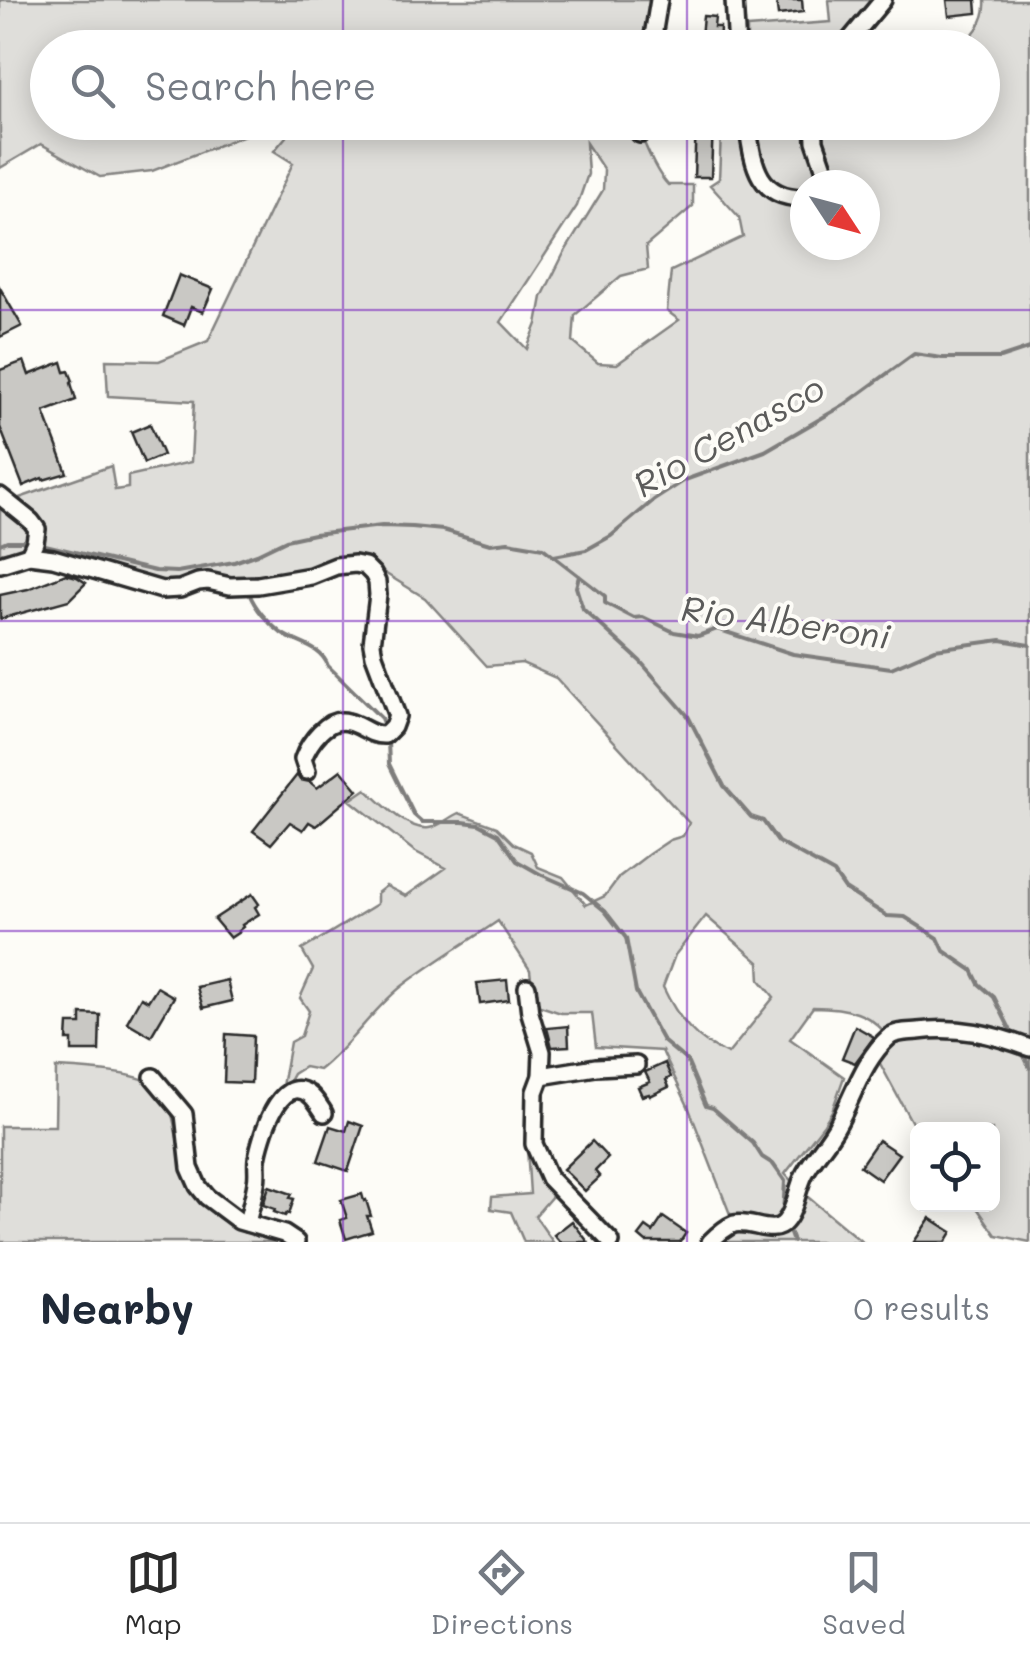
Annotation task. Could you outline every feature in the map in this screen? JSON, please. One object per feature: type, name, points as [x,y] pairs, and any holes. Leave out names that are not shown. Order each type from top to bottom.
[{"type":"street","points":[[654,30],[659,0]]},
{"type":"street","points":[[734,0],[736,30]]},
{"type":"street","points":[[858,30],[883,0]]},
{"type":"street","points":[[750,140],[762,181],[774,193],[790,198]]},
{"type":"street","points":[[815,140],[826,170]]},
{"type":"street","points":[[0,496],[37,529],[29,555]]},
{"type":"street","points":[[0,564],[29,555],[53,558],[162,590],[208,581],[230,586],[258,585],[312,576],[336,566],[365,566],[377,582],[374,655],[397,716],[385,735],[376,736],[348,721],[329,724],[308,746],[303,759],[307,771]]},
{"type":"street","points":[[527,988],[542,1052],[541,1076],[535,1092],[534,1144],[549,1178],[611,1242]]},
{"type":"street","points":[[710,1242],[734,1224],[769,1228],[783,1224],[802,1177],[838,1126],[855,1086],[877,1050],[893,1034],[931,1029],[970,1030],[1030,1048]]},
{"type":"street","points":[[541,1076],[636,1065]]},
{"type":"street","points":[[153,1078],[184,1114],[190,1168],[206,1197],[240,1220],[284,1234],[296,1242]]},
{"type":"street","points":[[247,1223],[257,1182],[256,1161],[270,1116],[282,1096],[300,1090],[309,1094],[324,1113]]},
{"type":"shaded area","points":[[0,0],[653,0],[649,30],[30,30],[30,140],[232,140],[152,171],[100,177],[41,144],[0,168]]},
{"type":"shaded area","points":[[829,0],[875,0],[851,30],[747,30],[747,28],[831,22]]},
{"type":"shaded area","points":[[985,0],[1030,0],[1030,1242],[996,1235],[980,1212],[1000,1212],[1000,1122],[912,1122],[876,1056],[891,1042],[884,1032],[858,1013],[813,1007],[790,1039],[844,1077],[832,1111],[785,1174],[862,1242],[718,1240],[735,1227],[662,1051],[596,1047],[592,1013],[561,1013],[534,1004],[530,970],[498,921],[401,987],[319,1070],[304,1067],[293,1074],[286,1087],[282,1086],[290,1042],[301,1036],[309,1011],[300,998],[313,969],[302,950],[377,904],[377,893],[386,886],[406,896],[446,868],[414,851],[350,800],[366,789],[395,814],[421,828],[433,827],[459,813],[497,827],[514,844],[531,852],[538,867],[563,877],[586,905],[605,896],[619,877],[649,854],[683,836],[689,823],[556,678],[522,663],[487,666],[425,598],[370,564],[288,577],[158,584],[39,548],[39,527],[8,502],[111,466],[115,490],[128,488],[128,476],[191,462],[194,401],[108,396],[106,360],[159,361],[208,341],[293,163],[274,151],[283,140],[643,140],[668,185],[693,185],[693,206],[646,246],[648,269],[621,276],[575,315],[573,342],[598,363],[617,364],[679,320],[667,311],[671,271],[743,237],[739,217],[710,185],[719,179],[721,140],[745,140],[758,184],[775,200],[790,205],[790,260],[880,260],[880,170],[834,170],[823,140],[1000,140],[1000,30],[976,30],[984,15]],"holes":[[[586,143],[604,170],[603,190],[542,297],[527,349],[501,322],[577,206],[588,174]],[[706,916],[759,962],[760,980],[774,997],[728,1054],[706,1043],[689,1027],[663,987],[675,955]]]},
{"type":"shaded area","points":[[754,140],[815,140],[821,170],[790,170],[790,194],[763,175]]},
{"type":"shaded area","points":[[6,507],[33,530],[26,548],[0,553],[0,508]]},
{"type":"shaded area","points":[[56,1068],[122,1074],[154,1085],[170,1107],[184,1170],[198,1198],[232,1226],[276,1242],[0,1242],[0,1126],[55,1126]]},
{"type":"shaded area","points":[[527,1148],[536,1173],[553,1195],[535,1216],[553,1242],[524,1242],[511,1212],[491,1209],[492,1197],[530,1194]]},
{"type":"building","points":[[776,0],[802,0],[803,12],[778,15]]},
{"type":"building","points":[[947,0],[976,0],[977,13],[949,16]]},
{"type":"building","points":[[703,16],[715,17],[714,27],[720,30],[702,30]]},
{"type":"building","points":[[695,140],[712,140],[711,177],[694,177]]},
{"type":"building","points":[[179,275],[213,289],[203,312],[191,307],[184,325],[163,316]]},
{"type":"building","points":[[0,288],[22,326],[0,337]]},
{"type":"building","points":[[24,361],[29,375],[62,362],[73,381],[76,400],[44,412],[67,473],[23,486],[0,427],[0,370]]},
{"type":"building","points":[[150,424],[163,455],[144,463],[131,432]]},
{"type":"building","points":[[66,574],[86,583],[69,600],[0,619],[0,595]]},
{"type":"building","points":[[341,770],[358,790],[316,826],[309,822],[303,830],[290,822],[271,844],[253,831],[297,775],[317,788]]},
{"type":"building","points":[[252,894],[259,904],[255,907],[259,914],[230,938],[214,919]]},
{"type":"building","points":[[227,980],[232,1001],[203,1008],[197,987]]},
{"type":"building","points":[[507,980],[509,1000],[480,1004],[477,983]]},
{"type":"building","points":[[157,987],[174,997],[151,1036],[127,1022],[141,997],[148,1001]]},
{"type":"building","points":[[81,1014],[100,1015],[99,1051],[72,1051],[72,1040],[67,1040],[68,1024],[81,1024]]},
{"type":"building","points":[[568,1026],[569,1046],[552,1047],[547,1028]]},
{"type":"building","points":[[855,1026],[874,1037],[855,1063],[842,1058]]},
{"type":"building","points":[[226,1034],[253,1036],[251,1083],[224,1082]]},
{"type":"building","points":[[665,1063],[671,1077],[666,1080],[669,1087],[642,1096],[638,1087],[650,1082],[645,1072]]},
{"type":"building","points":[[349,1121],[363,1126],[348,1171],[318,1161],[330,1126],[346,1131]]},
{"type":"building","points":[[878,1140],[899,1154],[880,1180],[860,1166]]},
{"type":"building","points":[[592,1141],[608,1158],[595,1171],[600,1177],[585,1191],[563,1169]]},
{"type":"building","points":[[269,1186],[292,1194],[289,1214],[285,1216],[263,1205]]},
{"type":"building","points":[[362,1194],[372,1231],[346,1239],[340,1220],[347,1218],[341,1200]]},
{"type":"building","points":[[663,1217],[686,1233],[680,1242],[646,1242],[639,1236],[646,1227],[653,1232]]},
{"type":"building","points":[[930,1218],[952,1232],[946,1242],[914,1242]]},
{"type":"building","points":[[572,1221],[588,1242],[560,1242],[554,1235]]},
{"type":"waterway","name":"Rio Cenasco","points":[[554,556],[586,550],[611,536],[685,480],[765,451],[844,405],[914,354],[1000,358],[1030,348]]},
{"type":"waterway","name":"Rio Cenasco","points":[[41,544],[155,571],[177,572],[234,562],[286,540],[314,534],[382,526],[443,530],[490,544],[508,542],[543,548],[605,596],[605,603],[674,632],[698,636],[717,629],[793,654],[891,668],[935,649],[1001,640],[1030,645]]},
{"type":"waterway","name":"Rio Cenasco","points":[[0,544],[29,541]]},
{"type":"waterway","points":[[579,576],[576,587],[583,609],[640,661],[688,716],[724,786],[751,817],[763,821],[778,842],[834,873],[845,889],[887,916],[905,917],[938,938],[944,951],[972,970],[979,984],[994,997],[1013,1035]]},
{"type":"waterway","points":[[249,593],[271,625],[320,654],[381,718],[384,726]]},
{"type":"waterway","points":[[388,741],[389,764],[414,815],[422,822],[479,824],[498,834],[517,861],[583,893],[605,911],[626,938],[636,992],[663,1041],[687,1061],[706,1106],[753,1143],[785,1181],[783,1214]]},
{"type":"waterway","points":[[1021,1050],[1030,1068]]},
{"type":"waterway","points":[[788,1228],[793,1242]]},
{"type":"water label","name":"Rio Alberoni","points":[[786,621]]}]
